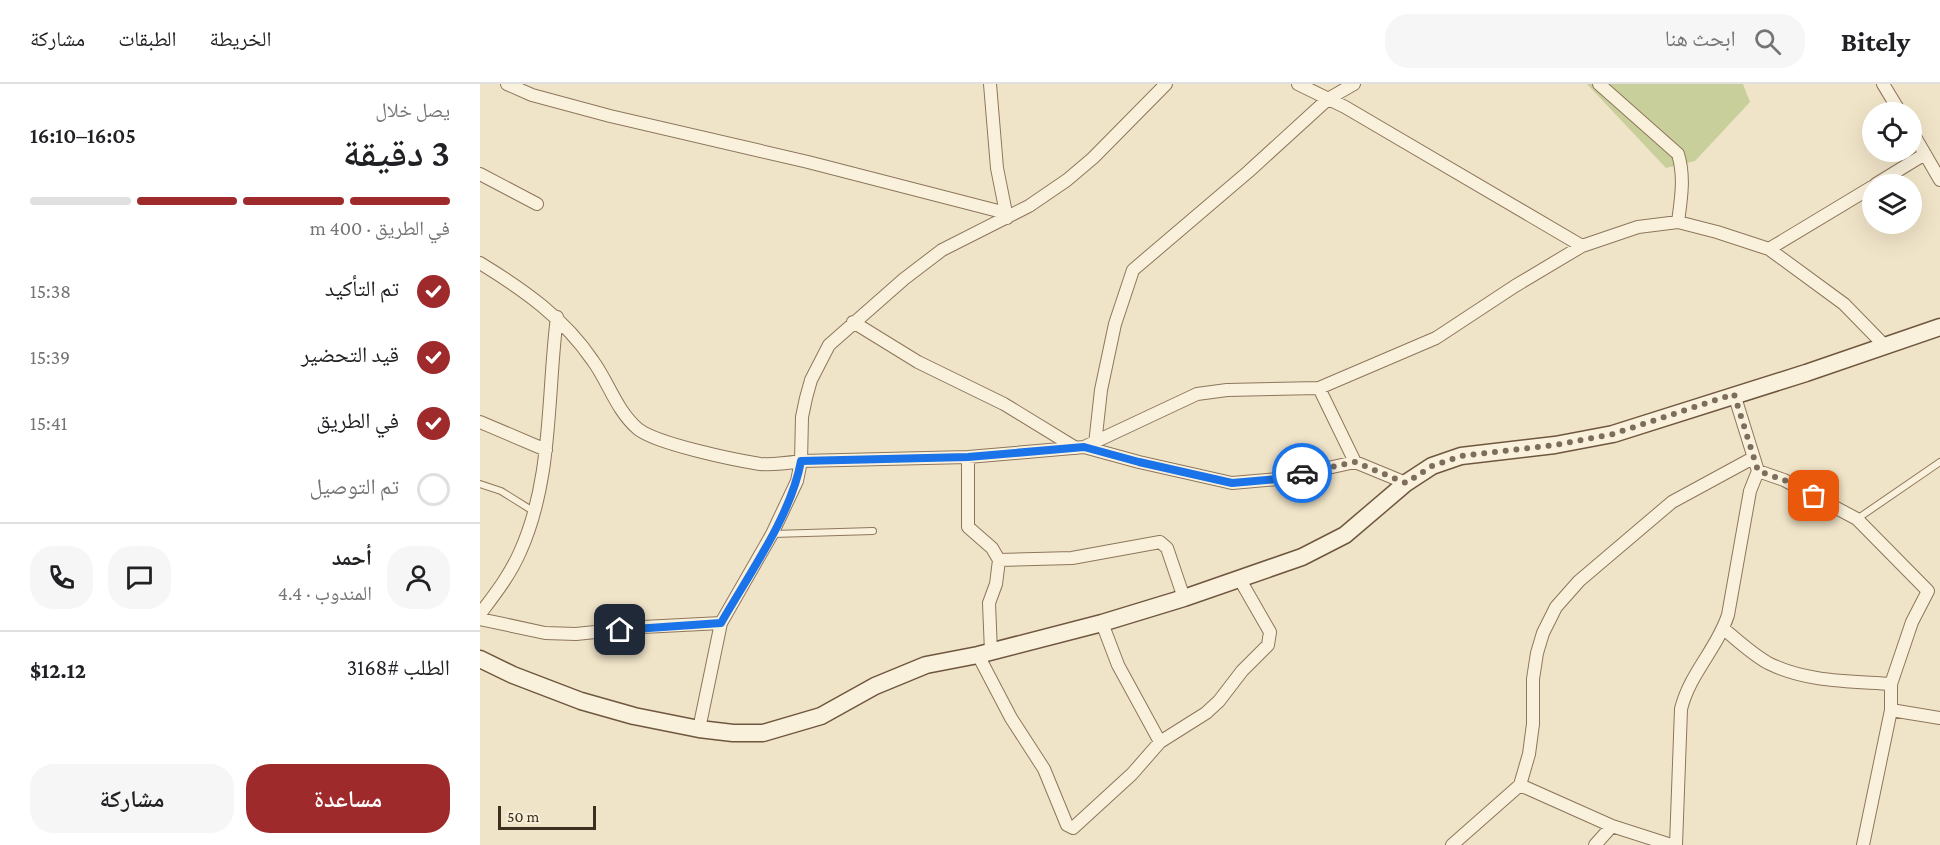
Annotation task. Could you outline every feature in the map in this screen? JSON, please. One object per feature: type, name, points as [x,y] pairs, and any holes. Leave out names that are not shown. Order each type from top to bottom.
[{"type":"street","points":[[507,84],[532,95],[570,106],[808,162],[1006,215]]},
{"type":"street","points":[[990,84],[997,168],[1006,215]]},
{"type":"street","points":[[699,729],[721,623],[772,534],[797,481],[801,461],[802,417],[811,380],[829,345],[942,250],[1046,195],[1084,165],[1166,84]]},
{"type":"street","points":[[1298,84],[1328,99],[1582,246]]},
{"type":"street","points":[[1085,446],[1101,390],[1115,324],[1133,270],[1248,172],[1328,99],[1354,84]]},
{"type":"street","points":[[1599,84],[1678,154],[1683,168],[1683,183],[1678,222]]},
{"type":"street","points":[[1882,84],[1894,102]]},
{"type":"street","points":[[1922,149],[1940,180]]},
{"type":"street","points":[[1893,174],[1925,154]]},
{"type":"street","points":[[480,174],[537,204]]},
{"type":"street","points":[[1768,249],[1862,193]]},
{"type":"street","points":[[480,264],[532,296],[557,317],[580,341],[622,414],[640,430],[693,448],[761,464],[968,457],[1085,446],[1197,394],[1227,390],[1319,388],[1436,338],[1515,286],[1582,246],[1638,227],[1678,222],[1717,231],[1768,249],[1844,304],[1886,346]]},
{"type":"street","points":[[480,614],[509,575],[520,552],[533,511],[546,450],[557,317]]},
{"type":"street","points":[[854,322],[918,362],[1085,446],[1139,462],[1232,483],[1278,479],[1355,462],[1406,483]]},
{"type":"street","points":[[480,659],[513,675],[581,701],[634,716],[699,729],[753,733],[784,728],[821,716],[875,686],[926,665],[985,654],[1102,623],[1184,598],[1302,557],[1345,534],[1406,483],[1432,466],[1461,456],[1555,445],[1613,434],[1940,327]]},
{"type":"street","points":[[1319,388],[1355,462]]},
{"type":"street","points":[[1676,845],[1681,709],[1686,690],[1695,673],[1724,629],[1734,590],[1750,491],[1758,471],[1734,394]]},
{"type":"street","points":[[480,422],[546,450]]},
{"type":"street","points":[[968,457],[968,527],[992,548],[999,560],[996,584],[989,603],[985,654],[1011,718],[1044,769],[1068,827],[1073,828],[1080,823],[1132,774],[1160,742],[1206,713],[1268,645],[1270,632],[1239,578]]},
{"type":"street","points":[[1452,845],[1520,785],[1533,724],[1533,679],[1537,653],[1556,607],[1579,581],[1672,502],[1754,458]]},
{"type":"street","points":[[1758,471],[1784,480],[1857,519],[1934,590],[1912,622],[1891,684],[1891,710],[1863,845]]},
{"type":"street","points":[[999,560],[1072,558],[1160,542],[1167,548],[1184,598]]},
{"type":"street","points":[[480,619],[545,633],[576,634],[643,627],[721,623]]},
{"type":"street","points":[[1102,623],[1118,665],[1160,742]]},
{"type":"street","points":[[1724,629],[1754,654],[1769,663],[1795,673],[1819,679],[1891,684]]},
{"type":"street","points":[[1891,710],[1940,718]]},
{"type":"street","points":[[1520,785],[1612,826],[1671,845]]},
{"type":"street","points":[[1595,845],[1612,826]]},
{"type":"lane","points":[[1857,519],[1940,462]]},
{"type":"lane","points":[[480,484],[501,491],[533,511]]},
{"type":"lane","points":[[772,534],[873,531]]},
{"type":"green space","points":[[1587,84],[1743,84],[1750,102],[1695,161],[1666,168]]},
{"type":"way so far","points":[[1302,473],[1355,462],[1406,483],[1432,466],[1461,456],[1555,445],[1613,434],[1734,394],[1758,471],[1784,480],[1814,496]]},
{"type":"route","points":[[620,630],[721,623],[772,534],[797,481],[801,461],[968,457],[1084,447],[1191,475],[1232,483],[1278,479],[1302,473]]}]
